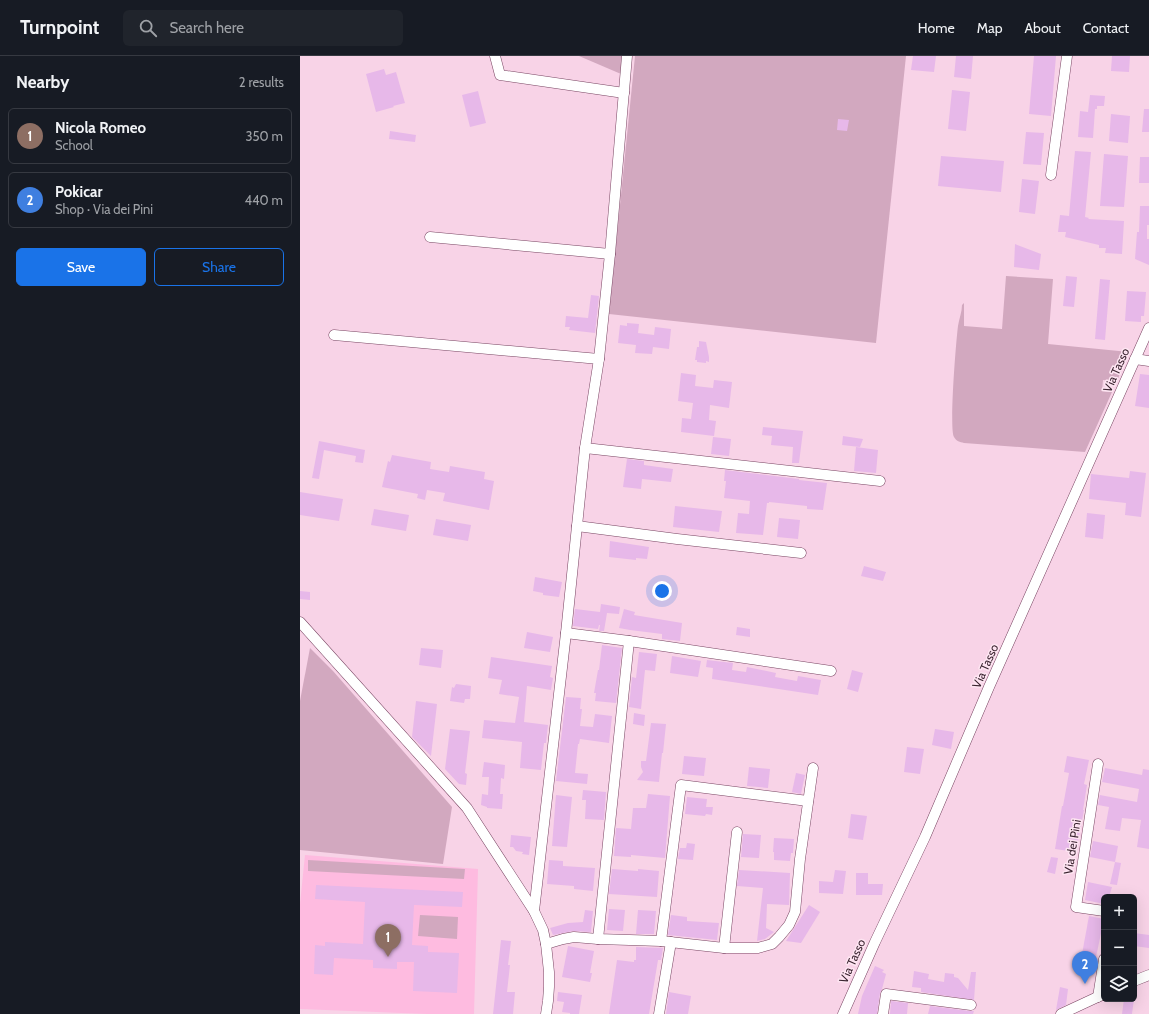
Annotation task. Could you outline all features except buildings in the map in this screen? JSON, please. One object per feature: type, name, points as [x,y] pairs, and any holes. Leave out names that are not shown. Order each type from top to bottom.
[{"type":"street","points":[[495,56],[500,75],[624,94]]},
{"type":"street","points":[[534,911],[566,633],[585,448],[599,359],[610,254],[627,56]]},
{"type":"street","points":[[1051,175],[1067,56]]},
{"type":"street","points":[[430,237],[610,254]]},
{"type":"street","name":"Via Tasso","points":[[843,1014],[875,942],[925,837],[1149,328]]},
{"type":"street","points":[[334,335],[599,359]]},
{"type":"street","points":[[1135,359],[1149,361]]},
{"type":"street","points":[[585,448],[880,481]]},
{"type":"street","points":[[577,526],[677,540],[801,553]]},
{"type":"street","points":[[300,622],[467,808],[534,911],[543,930],[546,944],[549,972],[546,1014]]},
{"type":"street","points":[[566,633],[629,641],[830,672]]},
{"type":"street","points":[[598,939],[629,641]]},
{"type":"street","name":"Via dei Pini","points":[[1098,764],[1076,907],[1101,911]]},
{"type":"street","points":[[546,944],[574,937],[666,942],[724,948],[758,948],[772,944],[779,938],[789,925],[795,912],[800,859],[813,768]]},
{"type":"street","points":[[659,1014],[681,785],[808,801]]},
{"type":"street","points":[[724,948],[737,832]]},
{"type":"street","points":[[1137,980],[1149,975]]},
{"type":"street","points":[[883,1014],[886,994],[971,1005]]},
{"type":"street","points":[[1061,1014],[1101,996]]},
{"type":"shaded area","points":[[579,56],[622,56],[621,74]]},
{"type":"shaded area","points":[[635,56],[906,56],[876,343],[609,314]]},
{"type":"shaded area","points":[[1006,276],[1053,279],[1048,344],[1129,352],[1117,381],[1103,380],[1102,391],[1112,392],[1085,452],[964,443],[960,442],[954,437],[952,418],[953,384],[958,326],[962,305],[964,303],[964,326],[1002,329]]},
{"type":"shaded area","points":[[310,648],[333,671],[452,807],[443,864],[300,850],[300,701]]},
{"type":"shaded area","points":[[305,855],[478,869],[474,1014],[427,1014],[300,1009],[300,904]]},
{"type":"shaded area","points":[[308,860],[465,869],[464,879],[308,871]]},
{"type":"shaded area","points":[[420,915],[458,917],[457,939],[418,936]]},
{"type":"place","name":"Nicola Romeo","points":[[388,957]]},
{"type":"place","name":"Pokicar","points":[[1085,984]]}]
